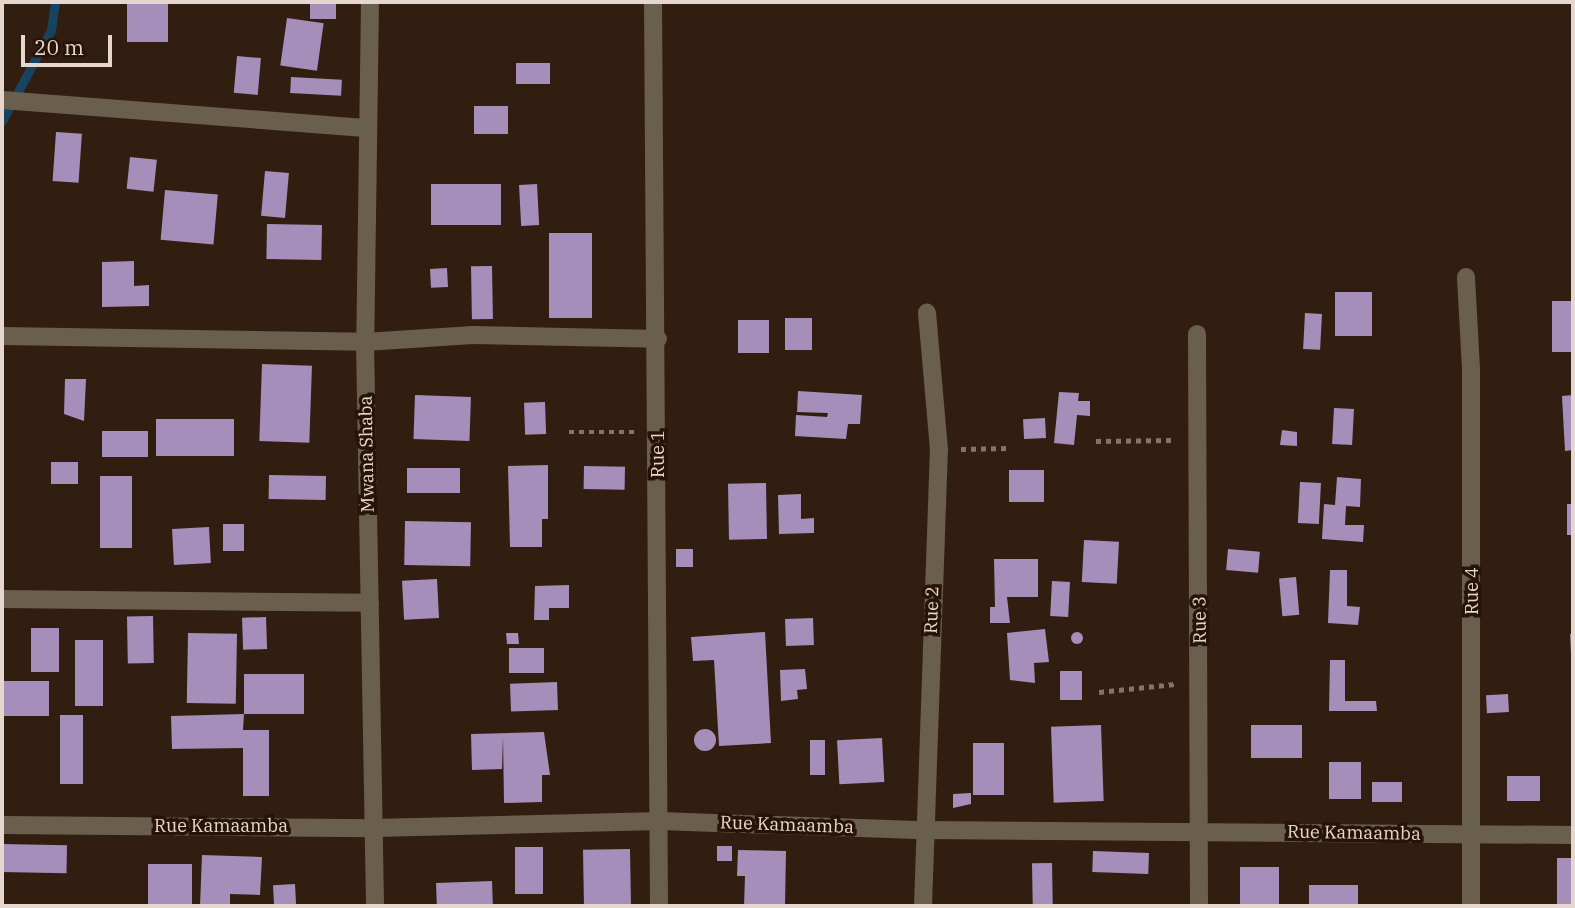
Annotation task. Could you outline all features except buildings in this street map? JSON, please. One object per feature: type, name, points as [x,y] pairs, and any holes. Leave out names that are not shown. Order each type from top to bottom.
[{"type":"street","name":"Mwana Shaba","points":[[370,2],[365,342],[375,906]]},
{"type":"street","name":"Rue 1","points":[[653,2],[658,339],[659,906]]},
{"type":"street","points":[[2,100],[368,128]]},
{"type":"street","name":"Rue 4","points":[[1466,277],[1471,370],[1471,906]]},
{"type":"street","name":"Rue 2","points":[[923,906],[923,830],[939,450],[927,313]]},
{"type":"street","name":"Rue 3","points":[[1198,334],[1196,439],[1202,681],[1199,906]]},
{"type":"street","points":[[2,336],[365,342],[473,335],[658,339]]},
{"type":"street","points":[[2,599],[370,603]]},
{"type":"street","name":"Rue Kamaamba","points":[[2,825],[375,828],[660,821],[923,830],[1573,835]]},
{"type":"path","points":[[569,432],[658,432]]},
{"type":"path","points":[[1096,441],[1196,439]]},
{"type":"path","points":[[939,450],[1009,448]]},
{"type":"path","points":[[1099,692],[1202,681]]},
{"type":"waterway","points":[[2,121],[51,30],[55,2]]}]
